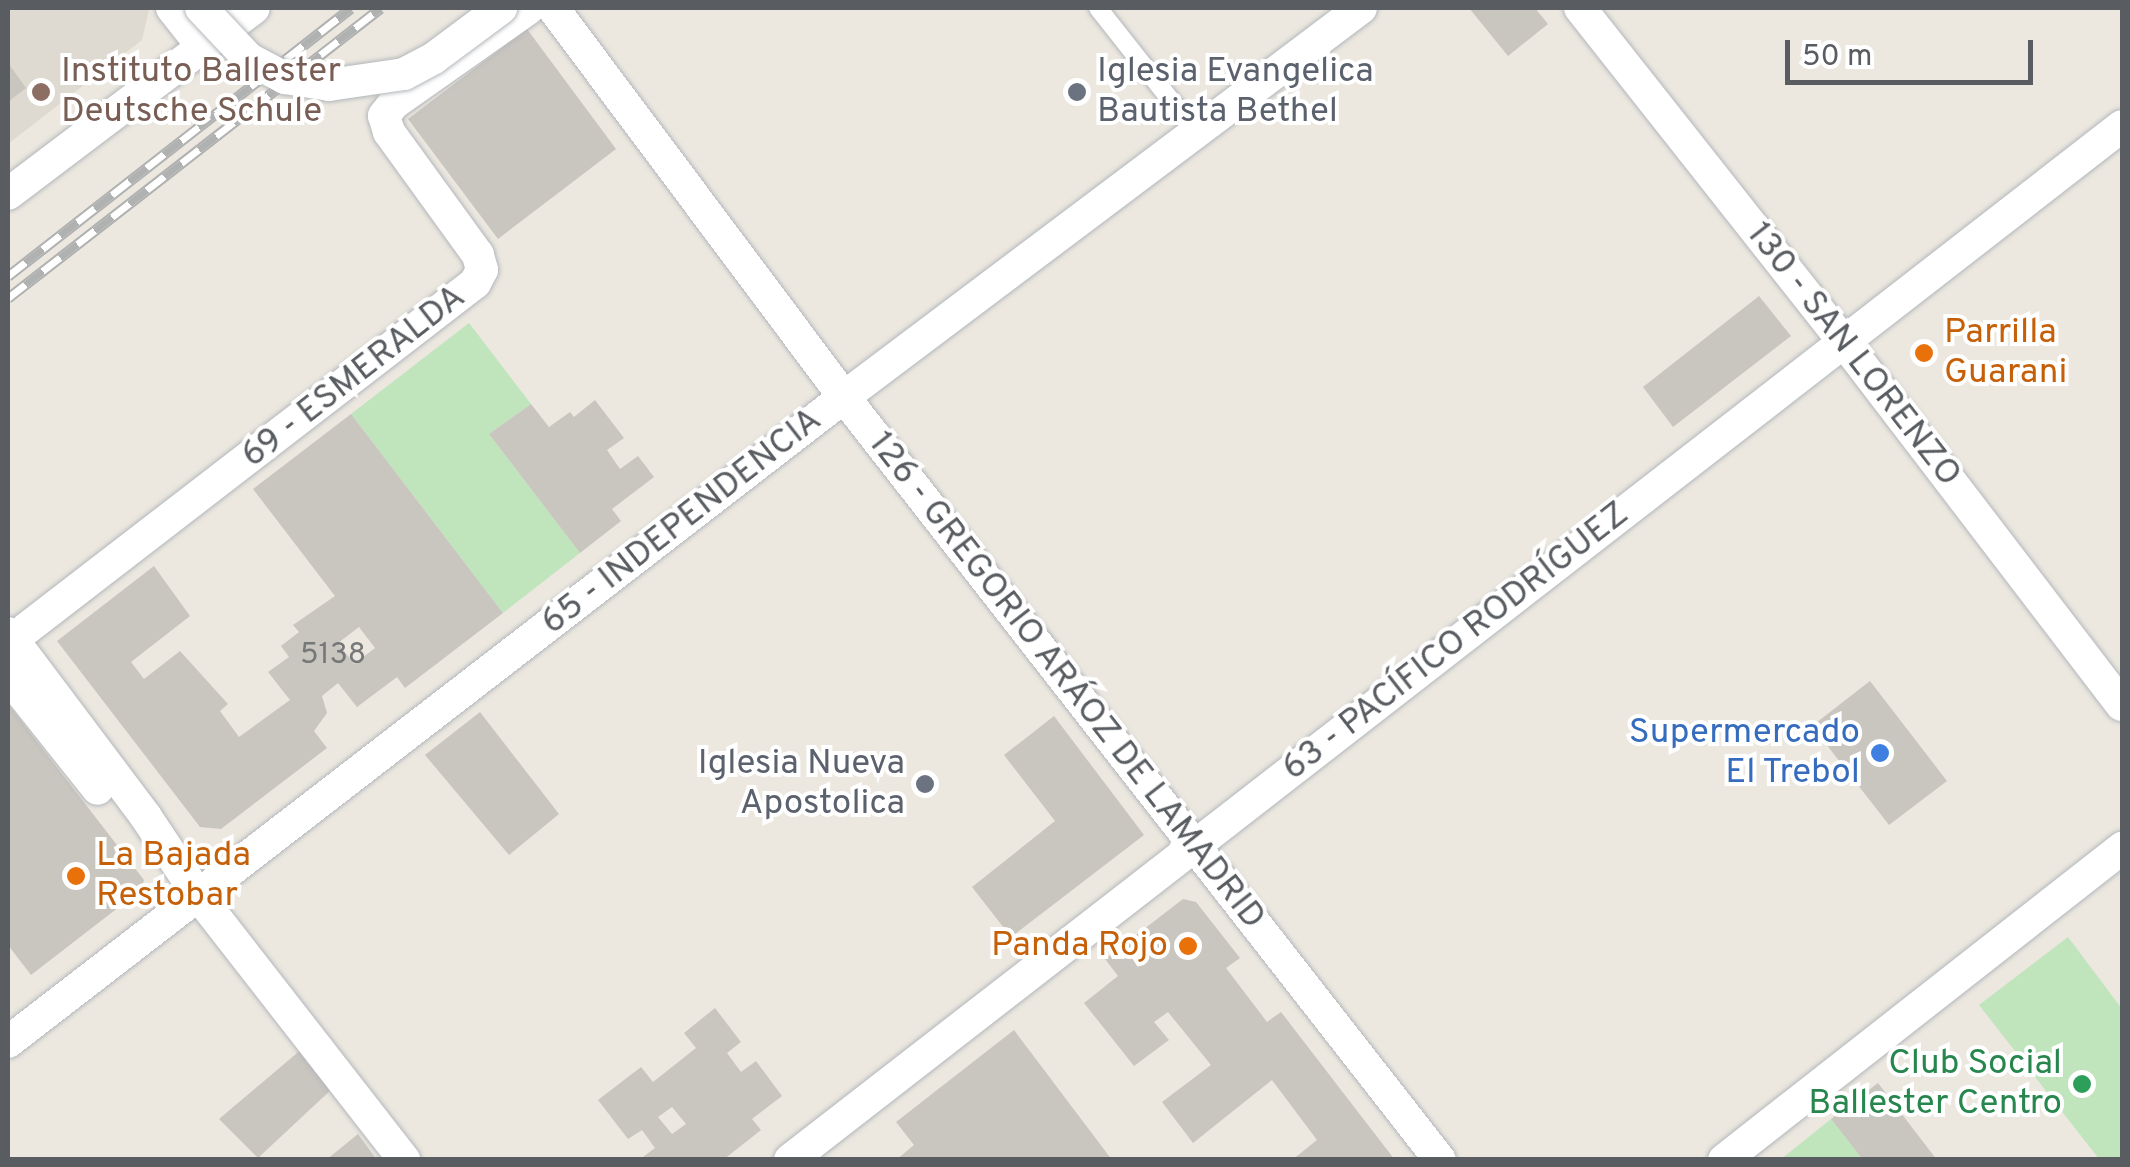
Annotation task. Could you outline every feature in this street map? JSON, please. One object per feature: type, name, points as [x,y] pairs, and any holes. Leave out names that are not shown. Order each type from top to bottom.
[{"type":"street","points":[[172,8],[202,46]]},
{"type":"street","points":[[201,8],[249,59],[286,78],[329,85],[404,74],[501,8]]},
{"type":"street","name":"69 - ESMERALDA","points":[[14,623],[475,283],[482,270],[478,255],[390,132],[384,116],[393,104],[529,8]]},
{"type":"street","name":"126 - GREGORIO ARÁOZ DE LAMADRID","points":[[553,8],[844,397],[1440,1160]]},
{"type":"street","name":"65 - INDEPENDENCIA","points":[[8,1042],[844,397],[1361,8]]},
{"type":"street","name":"130 - SAN LORENZO","points":[[1580,8],[1844,342],[2122,706]]},
{"type":"street","points":[[8,194],[202,46],[235,13]]},
{"type":"street","name":"63 - PACÍFICO RODRÍGUEZ","points":[[790,1160],[2122,126]]},
{"type":"street","points":[[14,623],[198,894],[404,1160]]},
{"type":"street","points":[[14,623],[160,805],[166,845]]},
{"type":"street","points":[[8,676],[130,828],[166,845]]},
{"type":"street","points":[[1724,1160],[2122,848]]},
{"type":"lane","points":[[1098,8],[1196,132]]},
{"type":"shaded area","name":"Instituto Ballester Deutsche Schule","points":[[8,8],[149,10],[142,40],[8,144]]},
{"type":"green space","points":[[469,323],[531,404],[489,434],[580,553],[503,613],[351,414]]},
{"type":"green space","name":"Club Social Ballester Centro","points":[[2068,937],[2122,1009],[2122,1159],[2099,1159],[1979,1005]]},
{"type":"green space","points":[[1831,1119],[1863,1160],[1780,1160]]},
{"type":"building","points":[[1469,8],[1535,8],[1548,24],[1508,56]]},
{"type":"building","points":[[527,29],[616,149],[498,239],[408,119]]},
{"type":"building","points":[[8,63],[26,88],[8,102]]},
{"type":"building","points":[[1759,296],[1791,336],[1673,427],[1643,387]]},
{"type":"building","points":[[595,400],[624,438],[607,450],[620,469],[638,456],[654,477],[612,509],[621,521],[580,553],[489,434],[531,404],[549,427],[570,412],[574,417]]},
{"type":"building","points":[[351,414],[503,613],[405,688],[397,677],[357,707],[338,683],[322,696],[327,713],[314,731],[327,748],[221,829],[200,827],[57,641],[154,566],[190,616],[131,662],[144,679],[180,651],[228,704],[220,711],[239,737],[290,700],[268,672],[289,657],[281,646],[299,632],[293,625],[335,596],[253,489]],"holes":[[[359,627],[375,648],[354,664],[338,643]]]},
{"type":"building","name":"Supermercado El Trebol","points":[[1870,681],[1947,781],[1889,825],[1812,726]]},
{"type":"building","points":[[8,704],[144,880],[141,890],[31,975],[8,945]]},
{"type":"building","points":[[480,712],[559,814],[509,855],[425,755]]},
{"type":"building","points":[[1054,716],[1144,835],[1011,937],[972,887],[1055,821],[1004,755]]},
{"type":"building","points":[[1183,899],[1196,902],[1240,958],[1226,968],[1267,1022],[1281,1012],[1395,1160],[1292,1160],[1317,1140],[1272,1080],[1193,1143],[1162,1102],[1211,1065],[1168,1012],[1154,1022],[1169,1040],[1134,1066],[1084,1003],[1118,976],[1105,959]]},
{"type":"building","points":[[715,1008],[741,1042],[727,1053],[741,1072],[756,1061],[782,1096],[752,1119],[761,1130],[723,1160],[639,1160],[655,1148],[642,1130],[628,1139],[598,1100],[641,1067],[653,1082],[696,1048],[684,1033]],"holes":[[[672,1107],[686,1124],[672,1134],[658,1117]]]},
{"type":"building","points":[[1014,1030],[1112,1160],[896,1160],[914,1145],[896,1122]]},
{"type":"building","points":[[303,1048],[333,1088],[258,1158],[219,1119]]},
{"type":"building","points":[[1878,1083],[1937,1160],[1863,1160],[1831,1119]]},
{"type":"building","points":[[358,1134],[377,1160],[326,1160]]},
{"type":"railway","points":[[8,276],[351,8]]},
{"type":"railway","points":[[8,298],[381,8]]},
{"type":"place","name":"Instituto Ballester Deutsche Schule","points":[[41,92]]},
{"type":"place","name":"Iglesia Evangelica Bautista Bethel","points":[[1077,92]]},
{"type":"place","name":"Parrilla Guarani","points":[[1924,353]]},
{"type":"place","name":"Supermercado El Trebol","points":[[1880,753]]},
{"type":"place","name":"Iglesia Nueva Apostolica","points":[[925,784]]},
{"type":"place","name":"La Bajada Restobar","points":[[76,876]]},
{"type":"place","name":"Panda Rojo","points":[[1188,946]]},
{"type":"place","name":"Club Social Ballester Centro","points":[[2082,1084]]}]
